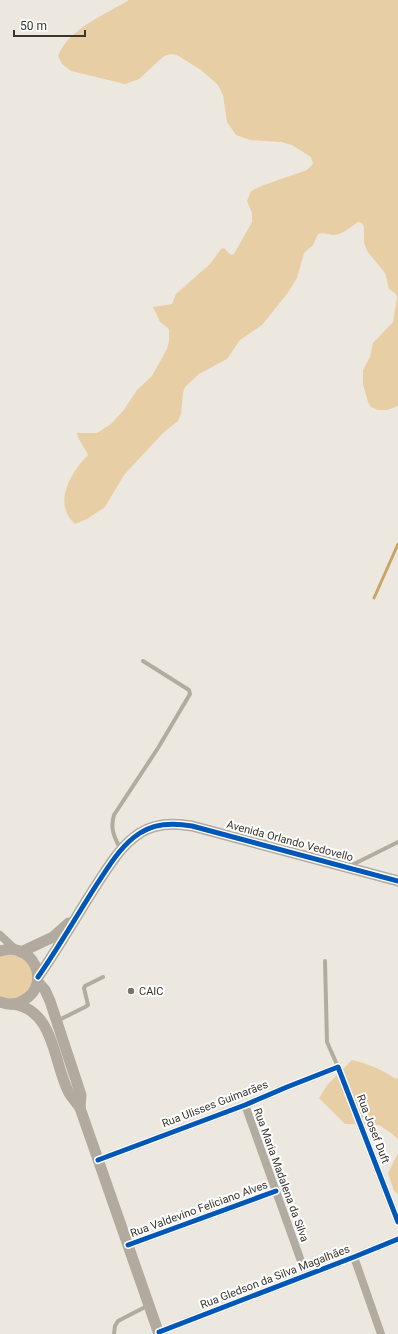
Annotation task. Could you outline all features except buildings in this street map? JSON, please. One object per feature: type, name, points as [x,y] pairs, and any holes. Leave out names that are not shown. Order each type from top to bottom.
[{"type":"street","name":"Avenida Orlando Vedovello","points":[[121,850],[131,840],[147,829],[176,823],[398,881]]},
{"type":"street","points":[[12,1004],[21,1002],[28,998],[34,990],[38,979],[76,917],[121,850]]},
{"type":"street","points":[[0,951],[9,949],[19,951],[53,937],[76,917]]},
{"type":"street","points":[[0,935],[34,962],[37,969],[38,979],[45,990],[57,1021],[81,1095],[80,1108]]},
{"type":"street","points":[[0,1002],[19,1005],[26,1008],[46,1027],[69,1093],[80,1108],[159,1333]]},
{"type":"street","name":"Rua Ulisses Guimarães","points":[[98,1160],[245,1105],[338,1066]]},
{"type":"street","name":"Rua Josef Duft","points":[[338,1066],[398,1222]]},
{"type":"street","name":"Rua Maria Madalena da Silva","points":[[245,1105],[306,1275]]},
{"type":"street","name":"Rua Valdevino Feliciano Alves","points":[[128,1245],[276,1191]]},
{"type":"street","name":"Rua Gledson da Silva Magalhães","points":[[159,1333],[398,1239]]},
{"type":"street","points":[[354,1257],[381,1334]]},
{"type":"lane","points":[[121,850],[112,830],[114,815],[158,748],[190,694],[189,690],[143,661]]},
{"type":"lane","points":[[348,867],[398,842]]},
{"type":"lane","points":[[325,961],[327,1042],[338,1066]]},
{"type":"lane","points":[[57,1021],[85,1007],[88,1004],[84,988],[85,986],[104,977]]},
{"type":"lane","points":[[114,1334],[115,1326],[118,1321],[149,1305]]},
{"type":"shaded area","points":[[129,0],[398,0],[398,406],[387,410],[378,410],[371,407],[363,384],[363,370],[370,357],[373,343],[393,322],[397,298],[396,294],[389,289],[385,273],[367,251],[364,242],[364,227],[362,223],[358,222],[347,230],[335,235],[322,233],[318,234],[313,245],[304,253],[297,278],[287,294],[262,325],[240,340],[227,359],[199,374],[185,387],[181,414],[178,421],[163,433],[124,475],[105,507],[87,519],[75,524],[68,516],[65,507],[66,488],[76,470],[88,455],[77,433],[97,433],[111,424],[123,411],[137,390],[152,376],[167,349],[169,341],[169,329],[160,322],[153,307],[172,304],[176,294],[210,264],[221,249],[224,248],[231,255],[234,254],[252,222],[252,213],[247,201],[251,191],[307,170],[313,164],[311,157],[292,145],[281,142],[250,140],[236,135],[227,122],[223,95],[218,85],[201,70],[177,55],[171,54],[164,56],[139,79],[125,84],[71,71],[62,64],[58,56],[63,46],[70,38],[89,23]]},
{"type":"shaded area","points":[[16,954],[31,964],[33,982],[20,997],[12,999],[0,997],[0,956]]},
{"type":"shaded area","points":[[352,1060],[375,1067],[396,1079],[398,1078],[398,1139],[379,1125],[345,1124],[319,1098],[328,1084]]},
{"type":"shaded area","points":[[398,1153],[398,1194],[394,1191],[388,1173]]},
{"type":"waterway","points":[[374,598],[398,544]]},
{"type":"cycle path","points":[[38,977],[116,856],[133,838],[152,827],[172,824],[192,826],[398,881]]},
{"type":"cycle path","points":[[98,1160],[245,1105],[338,1067],[398,1222]]},
{"type":"cycle path","points":[[128,1245],[276,1191]]},
{"type":"cycle path","points":[[159,1332],[398,1239]]},
{"type":"place","name":"CAIC","points":[[131,991]]}]
